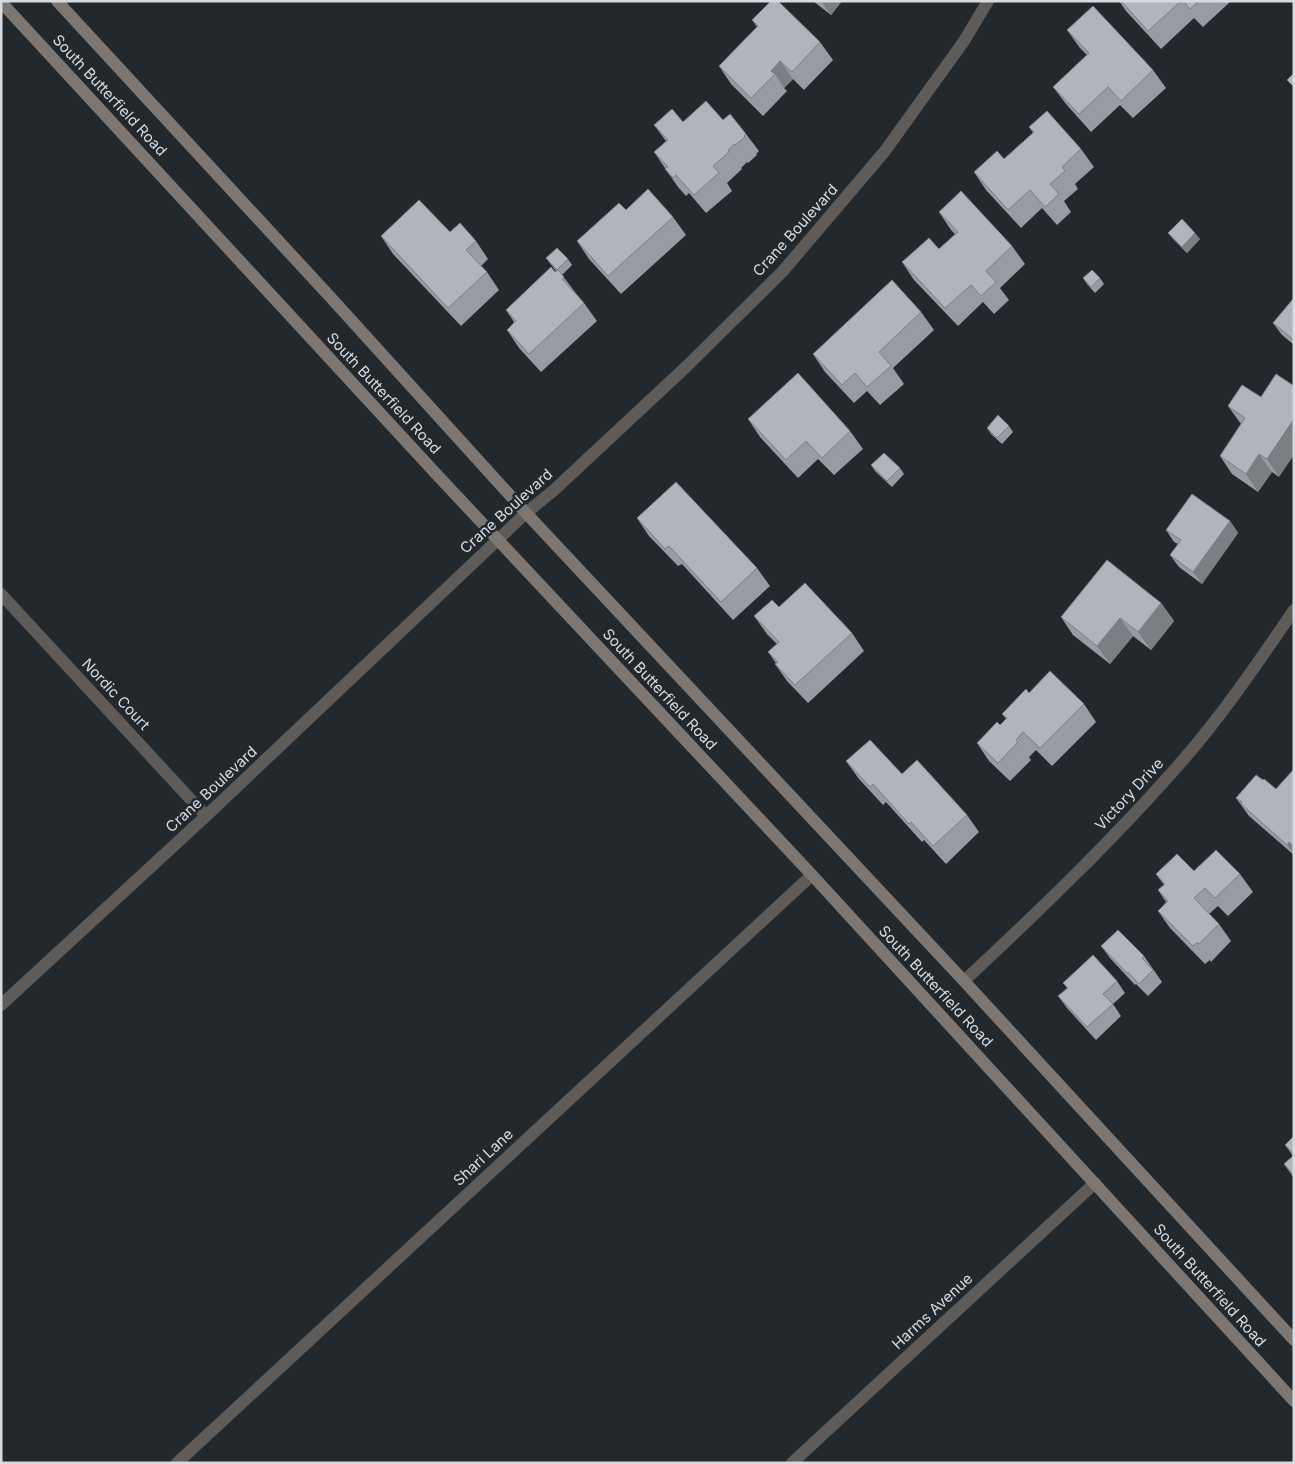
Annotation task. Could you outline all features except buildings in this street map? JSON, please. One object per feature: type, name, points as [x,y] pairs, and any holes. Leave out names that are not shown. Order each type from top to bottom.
[{"type":"main road","name":"South Butterfield Road","points":[[57,1],[333,300],[526,513],[964,981],[1294,1340]]},
{"type":"main road","name":"South Butterfield Road","points":[[1,2],[812,875],[1294,1401]]},
{"type":"street","name":"Crane Boulevard","points":[[1,1005],[206,816],[498,539],[553,491],[680,372],[782,271],[885,151],[964,41],[988,1]]},
{"type":"street","name":"Nordic Court","points":[[1,594],[206,816]]},
{"type":"street","name":"Victory Drive","points":[[964,981],[1056,894],[1184,759],[1233,698],[1294,610]]},
{"type":"street","name":"Shari Lane","points":[[177,1463],[812,875]]},
{"type":"street","name":"Harms Avenue","points":[[792,1463],[1095,1183]]}]
